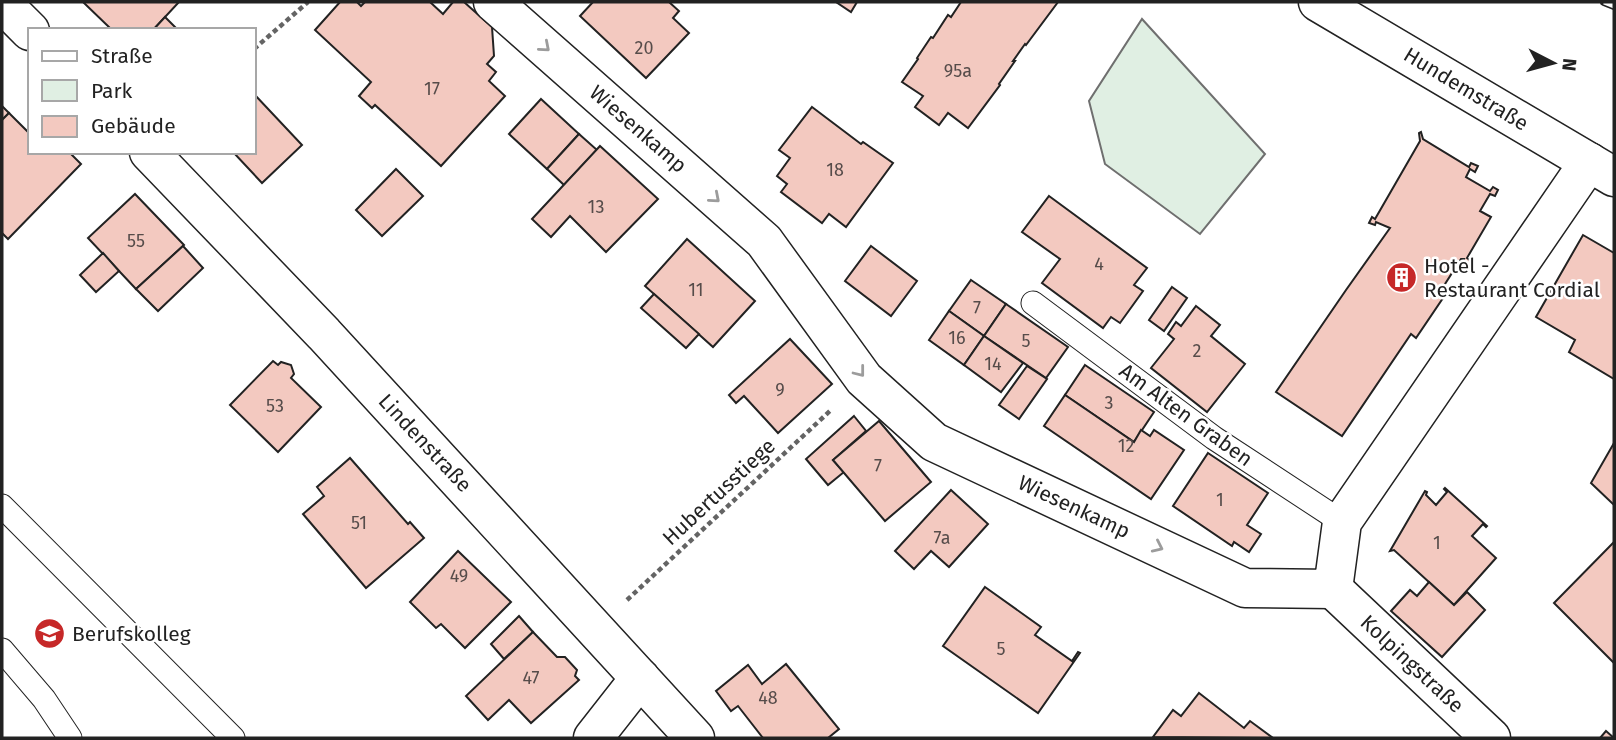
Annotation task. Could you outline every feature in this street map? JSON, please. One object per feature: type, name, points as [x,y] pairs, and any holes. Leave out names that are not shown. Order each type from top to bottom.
[{"type":"street","name":"Wiesenkamp","points":[[494,2],[764,241],[864,379],[934,442],[1245,588],[1333,589]]},
{"type":"street","name":"Hundemstraße","points":[[1318,2],[1602,169]]},
{"type":"street","points":[[2,3],[28,29]]},
{"type":"street","name":"Lindenstraße","points":[[151,154],[324,334],[695,738]]},
{"type":"street","points":[[1333,589],[1342,522],[1602,169]]},
{"type":"street","name":"Kolpingstraße","points":[[1333,589],[1491,738]]},
{"type":"street","points":[[593,738],[640,678]]},
{"type":"lane","name":"Am Alten Graben","points":[[1033,303],[1214,438],[1342,522]]},
{"type":"lane","points":[[2,506],[233,738]]},
{"type":"lane","points":[[2,650],[44,699],[70,738]]},
{"type":"path","points":[[256,47],[308,2]]},
{"type":"path","name":"Hubertusstiege","points":[[596,629],[864,379]]},
{"type":"green space","points":[[1142,19],[1265,154],[1200,234],[1105,164],[1089,101]]},
{"type":"building","points":[[83,2],[179,2],[155,28],[110,28]]},
{"type":"building","points":[[340,2],[357,2],[361,6],[365,2],[430,2],[443,14],[453,2],[464,2],[492,27],[494,56],[487,64],[496,72],[489,81],[505,96],[441,166],[375,105],[372,108],[359,96],[371,82],[315,30]]},
{"type":"building","points":[[593,2],[669,2],[679,11],[673,18],[689,33],[646,78],[580,16]]},
{"type":"building","points":[[836,2],[857,2],[851,12]]},
{"type":"building","points":[[961,2],[1058,2],[1025,44],[1000,85],[968,128],[948,113],[939,125],[915,107],[923,96],[902,82],[931,37],[933,38],[948,15],[951,17]]},
{"type":"building","points":[[165,17],[176,28],[155,28]]},
{"type":"building","points":[[256,96],[302,145],[262,183],[235,154],[256,154]]},
{"type":"building","points":[[541,99],[579,134],[547,169],[509,134]]},
{"type":"building","points":[[2,106],[9,113],[2,120]]},
{"type":"building","points":[[812,107],[861,144],[863,142],[893,163],[846,227],[829,214],[822,223],[781,192],[787,184],[777,176],[790,158],[779,150]]},
{"type":"building","points":[[9,113],[28,132],[28,154],[71,154],[81,164],[8,239],[2,233],[2,120]]},
{"type":"building","name":"Hotel - Restaurant Cordial","points":[[1421,132],[1423,139],[1469,167],[1471,163],[1478,166],[1475,172],[1470,169],[1466,177],[1490,191],[1493,187],[1498,190],[1495,196],[1490,194],[1480,211],[1491,217],[1467,258],[1471,261],[1468,266],[1463,262],[1464,259],[1461,259],[1438,295],[1443,298],[1416,338],[1411,334],[1342,436],[1276,392],[1390,228],[1376,222],[1375,225],[1369,223],[1372,217],[1375,219],[1420,141]]},
{"type":"building","points":[[579,134],[597,150],[564,185],[547,169]]},
{"type":"building","points":[[600,146],[658,199],[606,252],[570,216],[551,237],[532,219]]},
{"type":"building","points":[[396,169],[423,196],[382,236],[356,210]]},
{"type":"building","points":[[135,194],[184,245],[136,289],[88,238]]},
{"type":"building","points":[[1049,196],[1147,268],[1134,285],[1143,291],[1120,323],[1111,317],[1103,328],[1042,283],[1060,259],[1022,232]]},
{"type":"building","name":"Hotel - Restaurant Cordial","points":[[1583,235],[1614,253],[1614,379],[1569,352],[1575,340],[1536,317]]},
{"type":"building","points":[[687,239],[755,301],[713,347],[645,286]]},
{"type":"building","points":[[183,246],[203,268],[158,311],[136,289]]},
{"type":"building","points":[[871,246],[917,281],[891,316],[845,281]]},
{"type":"building","points":[[103,253],[119,271],[96,292],[80,275]]},
{"type":"building","points":[[971,280],[1006,304],[984,336],[949,311]]},
{"type":"building","points":[[1172,287],[1187,298],[1164,331],[1149,320]]},
{"type":"building","points":[[654,294],[699,334],[686,348],[641,308]]},
{"type":"building","points":[[1006,304],[1068,347],[1046,378],[984,336]]},
{"type":"building","points":[[1196,306],[1220,325],[1211,336],[1245,364],[1207,412],[1151,368],[1174,339],[1168,334],[1176,322],[1181,326]]},
{"type":"building","points":[[949,311],[984,336],[964,365],[929,340]]},
{"type":"building","points":[[984,336],[1023,363],[1001,392],[964,365]]},
{"type":"building","points":[[790,339],[832,384],[778,433],[744,396],[736,403],[729,395]]},
{"type":"building","points":[[273,361],[278,365],[281,362],[291,365],[294,374],[291,378],[321,407],[278,452],[230,405]]},
{"type":"building","points":[[1085,365],[1154,412],[1134,442],[1065,395]]},
{"type":"building","points":[[1027,366],[1047,379],[1019,419],[999,405]]},
{"type":"building","points":[[1065,395],[1134,442],[1141,430],[1150,436],[1154,430],[1184,450],[1151,499],[1044,426]]},
{"type":"building","points":[[854,416],[866,431],[833,460],[844,472],[828,485],[806,459]]},
{"type":"building","points":[[879,421],[931,482],[885,521],[833,460]]},
{"type":"building","points":[[1614,443],[1614,505],[1591,483]]},
{"type":"building","points":[[1208,453],[1268,493],[1247,525],[1261,534],[1249,552],[1234,542],[1232,546],[1173,506]]},
{"type":"building","points":[[350,458],[408,524],[410,522],[424,538],[366,588],[303,514],[324,496],[317,487]]},
{"type":"building","points":[[1445,488],[1487,526],[1483,524],[1472,536],[1496,558],[1454,605],[1394,550],[1390,551],[1425,491],[1436,505],[1447,492]]},
{"type":"building","points":[[951,490],[988,524],[949,567],[931,551],[914,569],[895,551]]},
{"type":"building","points":[[1614,542],[1614,663],[1554,603]]},
{"type":"building","points":[[458,551],[511,602],[465,648],[441,624],[436,628],[410,602]]},
{"type":"building","points":[[1429,582],[1454,605],[1467,592],[1485,610],[1442,657],[1391,611],[1410,590],[1417,596]]},
{"type":"building","points":[[985,587],[1041,627],[1035,635],[1072,661],[1078,652],[1080,653],[1038,713],[943,646]]},
{"type":"building","points":[[519,616],[533,632],[504,659],[491,644]]},
{"type":"building","points":[[533,632],[557,657],[565,657],[577,670],[575,676],[579,680],[531,723],[509,700],[488,720],[466,696]]},
{"type":"building","points":[[786,664],[839,729],[828,738],[763,738],[738,706],[731,711],[716,691],[748,665],[762,684]]},
{"type":"building","points":[[1199,693],[1244,728],[1250,721],[1273,738],[1153,737],[1173,710],[1181,716]]},
{"type":"building","points":[[1606,731],[1614,738],[1600,738]]},
{"type":"railway","points":[[1604,2],[1614,6]]},
{"type":"place","name":"Hotel - Restaurant Cordial","points":[[1401,278]]},
{"type":"place","name":"Berufskolleg","points":[[49,634]]}]
